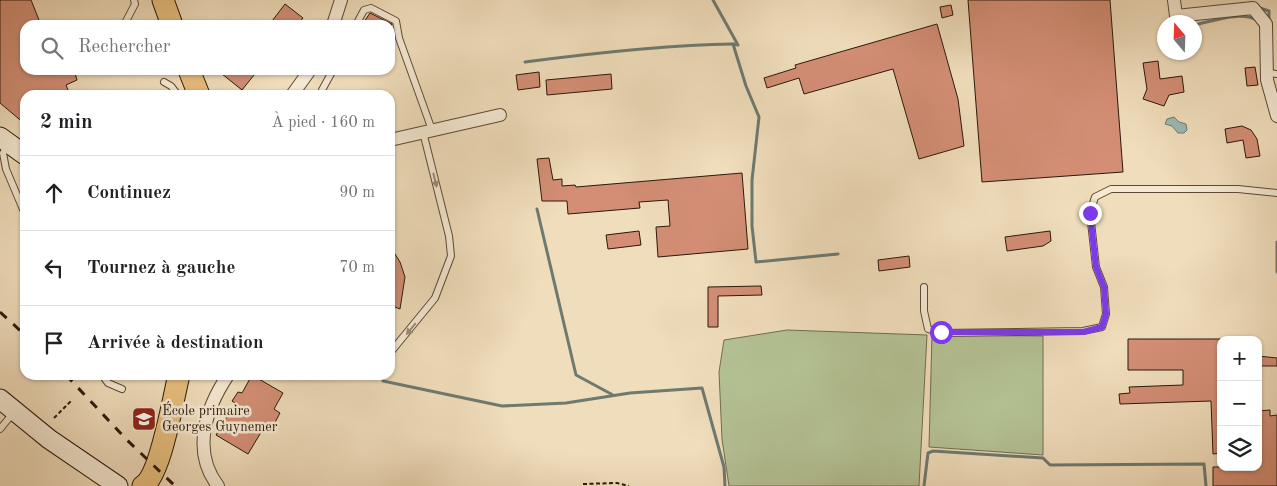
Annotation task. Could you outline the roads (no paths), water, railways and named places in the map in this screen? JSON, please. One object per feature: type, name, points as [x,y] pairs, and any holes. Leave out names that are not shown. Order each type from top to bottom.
[{"type":"main road","points":[[153,0],[159,20]]},
{"type":"main road","points":[[163,0],[170,20]]},
{"type":"main road","points":[[191,75],[197,90]]},
{"type":"main road","points":[[171,76],[182,90]]},
{"type":"main road","points":[[3,146],[20,153]]},
{"type":"main road","points":[[3,146],[20,161]]},
{"type":"main road","points":[[144,486],[148,483],[158,463],[186,380]]},
{"type":"main road","points":[[163,486],[186,380]]},
{"type":"main road","points":[[4,414],[52,454],[79,470],[98,486]]},
{"type":"main road","points":[[4,414],[49,439],[118,486]]},
{"type":"street","points":[[335,20],[341,0]]},
{"type":"street","points":[[1174,0],[1176,16],[1253,8],[1266,24],[1277,116]]},
{"type":"street","points":[[295,90],[306,75]]},
{"type":"street","points":[[395,139],[500,115]]},
{"type":"street","points":[[218,486],[207,468],[203,444],[212,403],[225,380]]},
{"type":"lane","points":[[127,20],[135,4],[134,0]]},
{"type":"lane","points":[[359,20],[364,10],[371,8],[396,20],[399,38],[423,105],[449,236],[450,256],[435,298],[395,347]]},
{"type":"lane","points":[[322,90],[330,75]]},
{"type":"lane","points":[[171,76],[171,86],[174,90]]},
{"type":"lane","points":[[3,146],[6,169],[20,202]]},
{"type":"lane","points":[[924,287],[924,311],[928,329],[941,332],[1083,332],[1102,327],[1106,314],[1104,287],[1096,267],[1090,213],[1095,198],[1112,189],[1238,189],[1277,193]]},
{"type":"lane","points":[[106,380],[108,383],[122,388]]},
{"type":"water","points":[[1174,117],[1179,122],[1186,124],[1187,130],[1184,133],[1178,133],[1172,126],[1165,124],[1167,119]]},
{"type":"waterway","points":[[713,0],[738,45],[733,44],[746,86],[759,117],[752,180],[752,226],[756,262],[838,254]]},
{"type":"waterway","points":[[1257,7],[1269,11],[1269,20]]},
{"type":"waterway","points":[[1202,23],[1242,16],[1257,20]]},
{"type":"waterway","points":[[525,62],[629,50],[733,44]]},
{"type":"waterway","points":[[537,209],[576,375],[613,395]]},
{"type":"waterway","points":[[1277,242],[1277,272]]},
{"type":"waterway","points":[[383,381],[502,406],[566,403],[630,393],[702,388],[724,467],[725,486]]},
{"type":"waterway","points":[[924,486],[928,453],[933,451],[1043,458],[1050,465],[1204,464],[1206,486]]},
{"type":"railway","points":[[0,312],[20,330]]},
{"type":"railway","points":[[71,380],[126,439],[175,486]]},
{"type":"place","name":"École primaire Georges Guynemer","points":[[144,419]]}]
